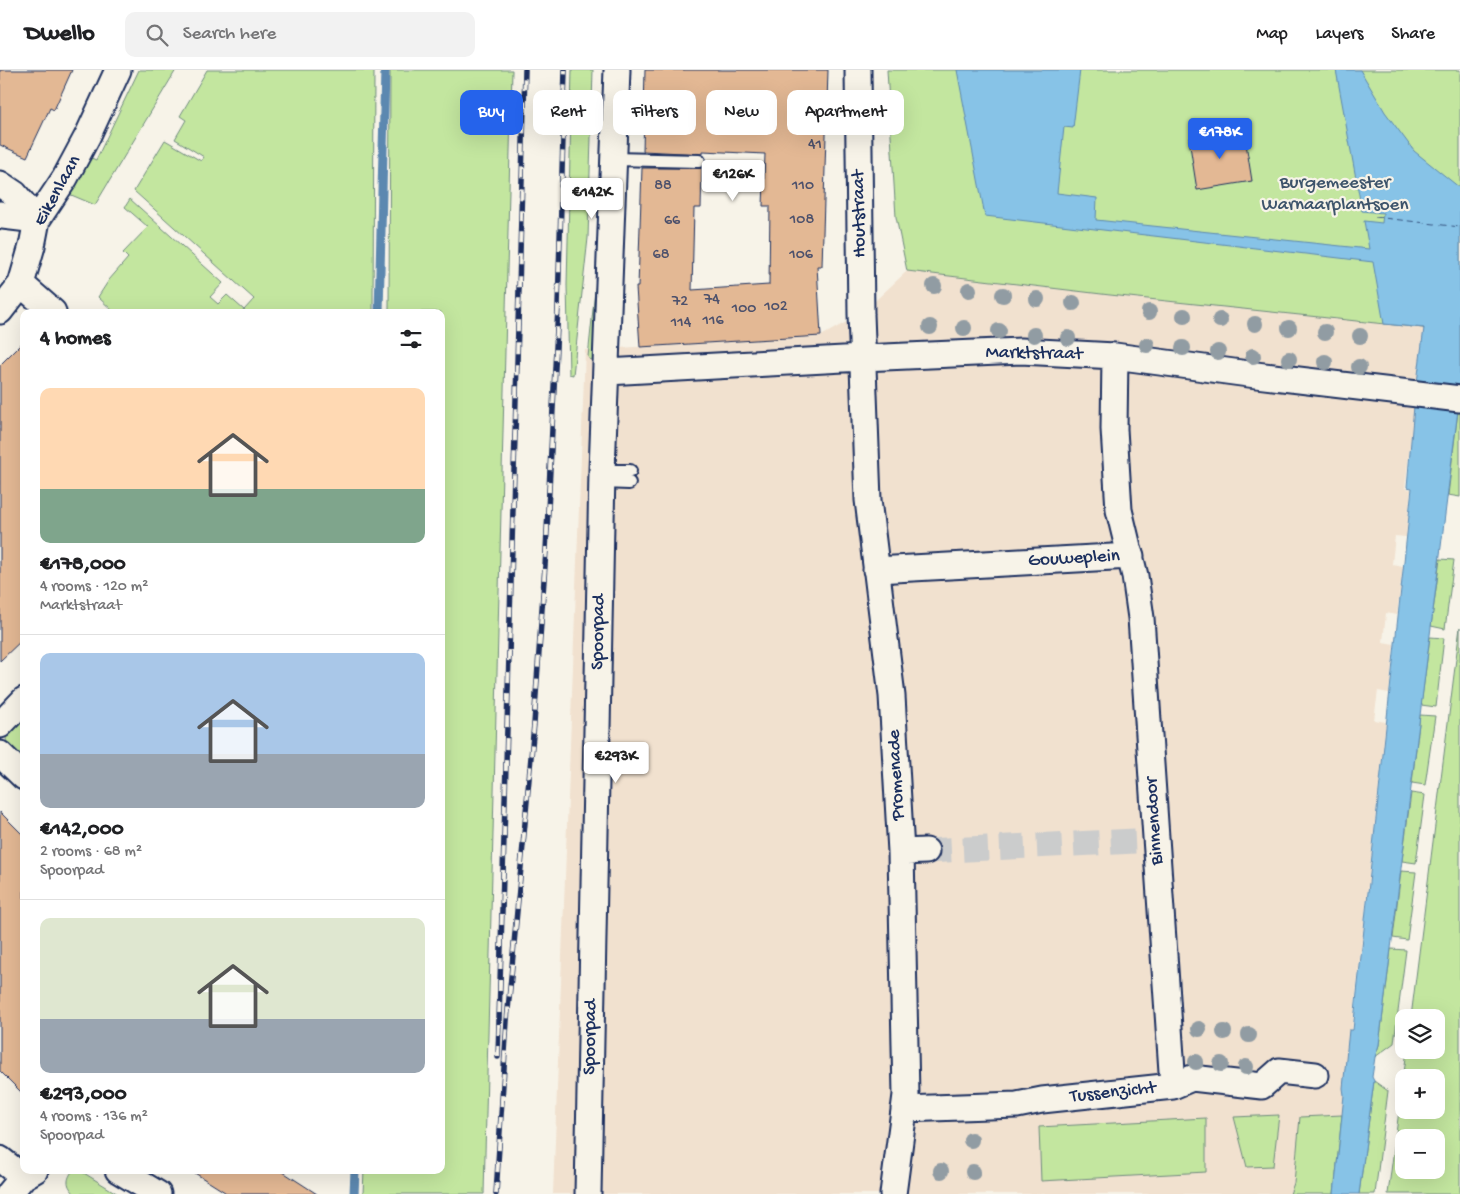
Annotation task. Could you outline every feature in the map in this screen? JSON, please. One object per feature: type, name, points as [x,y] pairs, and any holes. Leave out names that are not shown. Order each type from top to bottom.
[{"type":"street","name":"Eikenlaan","points":[[0,311],[21,284],[37,220],[65,178],[88,135],[118,70]]},
{"type":"street","name":"Spoorpad","points":[[588,1194],[602,476],[617,70]]},
{"type":"street","name":"Houtstraat","points":[[858,70],[862,358]]},
{"type":"street","points":[[0,184],[15,194],[37,220]]},
{"type":"street","points":[[0,214],[37,220]]},
{"type":"street","points":[[21,284],[49,309]]},
{"type":"street","name":"Marktstraat","points":[[606,372],[1021,351],[1115,356],[1460,399]]},
{"type":"street","name":"Gouweplein","points":[[876,570],[1130,556],[1119,510],[1114,429],[1115,356]]},
{"type":"street","name":"Promenade","points":[[862,358],[868,500],[892,696],[901,852],[906,1085],[893,1194]]},
{"type":"street","name":"Binnendoor","points":[[1130,556],[1136,576],[1141,618],[1146,840],[1173,1086]]},
{"type":"street","points":[[0,725],[20,704]]},
{"type":"street","points":[[0,754],[20,773]]},
{"type":"street","points":[[901,852],[926,851]]},
{"type":"street","name":"Tussenzicht","points":[[904,1109],[1017,1105],[1042,1100],[1173,1086],[1192,1078],[1262,1086],[1279,1071],[1315,1075]]},
{"type":"street","points":[[0,1159],[22,1180]]},
{"type":"street","points":[[125,1174],[158,1194]]},
{"type":"lane","points":[[614,159],[699,161]]},
{"type":"lane","points":[[602,476],[629,477]]},
{"type":"shaded area","points":[[907,271],[1110,295],[1424,328],[1405,488],[1411,489],[1406,537],[1395,536],[1392,564],[1403,566],[1397,615],[1386,613],[1383,642],[1394,644],[1389,693],[1378,691],[1374,720],[1386,722],[1334,1194],[553,1194],[585,350],[821,336],[861,314]]},
{"type":"green space","points":[[139,70],[176,70],[95,205],[69,194],[87,156],[96,160]]},
{"type":"green space","points":[[207,70],[374,70],[373,309],[245,309],[254,299],[134,191],[165,140],[201,161],[204,157],[175,139],[186,120],[180,116]]},
{"type":"green space","points":[[390,70],[512,70],[512,90],[460,90],[460,135],[510,135],[484,1194],[363,1194],[364,1174],[445,1174],[445,309],[389,309]]},
{"type":"green space","points":[[572,70],[593,70],[592,90],[572,90]]},
{"type":"green space","name":"Burgemeester Warnaarplantsoen","points":[[887,70],[1460,70],[1460,378],[1423,328],[1110,295],[907,271],[896,217],[891,135],[904,135],[904,90],[888,90]]},
{"type":"green space","points":[[570,135],[591,135],[588,238],[573,375],[569,374],[567,285]]},
{"type":"green space","points":[[130,199],[223,283],[210,297],[218,304],[227,295],[243,309],[111,309],[98,297],[109,280],[128,258],[123,253],[148,227],[125,207]]},
{"type":"green space","points":[[599,252],[595,360],[590,360],[588,357]]},
{"type":"green space","points":[[1458,411],[1460,412],[1460,497],[1448,495]]},
{"type":"green space","points":[[1440,559],[1454,560],[1445,629],[1431,626]]},
{"type":"green space","points":[[1460,627],[1460,1194],[1388,1194],[1395,1141],[1395,1179],[1445,1179],[1445,1129],[1397,1129],[1398,1119],[1445,1119],[1445,1069],[1404,1069],[1406,1059],[1445,1059],[1445,1009],[1412,1009]]},
{"type":"green space","points":[[1430,637],[1444,638],[1436,707],[1421,705]]},
{"type":"green space","points":[[1420,715],[1435,716],[1425,785],[1412,783]]},
{"type":"green space","points":[[20,717],[20,759],[7,743],[7,733]]},
{"type":"green space","points":[[1411,793],[1425,795],[1416,863],[1402,861]]},
{"type":"green space","points":[[1401,871],[1416,872],[1407,940],[1393,938]]},
{"type":"green space","points":[[1391,949],[1406,950],[1398,1009],[1395,1009],[1394,1043],[1375,1057],[1379,1045]]},
{"type":"green space","points":[[1374,1081],[1388,1091],[1375,1194],[1359,1194]]},
{"type":"green space","points":[[1279,1115],[1273,1166],[1247,1167],[1234,1117]]},
{"type":"green space","points":[[1342,1115],[1334,1194],[1290,1194],[1294,1183],[1300,1117]]},
{"type":"green space","points":[[1206,1118],[1206,1172],[1041,1181],[1039,1127]]},
{"type":"green space","points":[[71,1174],[86,1174],[118,1194],[75,1194],[70,1188],[69,1177]]},
{"type":"water","points":[[957,70],[1080,70],[1073,128],[1064,127],[1057,193],[1097,198],[1096,220],[1369,249],[1364,221],[1382,223],[1383,213],[1362,211],[1336,70],[1360,70],[1385,112],[1414,151],[1460,188],[1460,394],[1379,1045],[1372,1077],[1374,1081],[1359,1194],[1334,1194],[1349,1030],[1353,1030],[1412,488],[1407,487],[1414,406],[1424,328],[1384,324],[1373,262],[985,216]]},
{"type":"building","points":[[0,70],[72,70],[54,110],[50,108],[27,157],[0,145]]},
{"type":"building","points":[[645,70],[828,70],[827,90],[787,90],[787,135],[826,135],[822,266],[817,266],[821,336],[640,347],[636,287],[638,287],[642,168],[702,168],[701,208],[694,208],[692,290],[769,285],[770,206],[763,206],[765,154],[703,151],[703,154],[643,151],[643,135],[696,135],[696,90],[645,90]]},
{"type":"building","points":[[1244,131],[1252,181],[1197,190],[1189,139]]},
{"type":"building","points":[[20,345],[20,642],[0,661],[0,365]]},
{"type":"building","points":[[0,812],[20,832],[20,1091],[0,1071]]},
{"type":"building","points":[[196,1174],[286,1174],[317,1194],[228,1194]]},
{"type":"waterway","points":[[379,309],[385,70]]},
{"type":"waterway","points":[[354,1194],[355,1174]]},
{"type":"ferry route","points":[[1375,217],[1460,227]]},
{"type":"tunnel","points":[[926,851],[1135,841]]},
{"type":"railway","points":[[498,1057],[525,70]]},
{"type":"railway","points":[[496,1194],[507,1021],[534,724],[546,551],[558,307],[565,70]]}]
